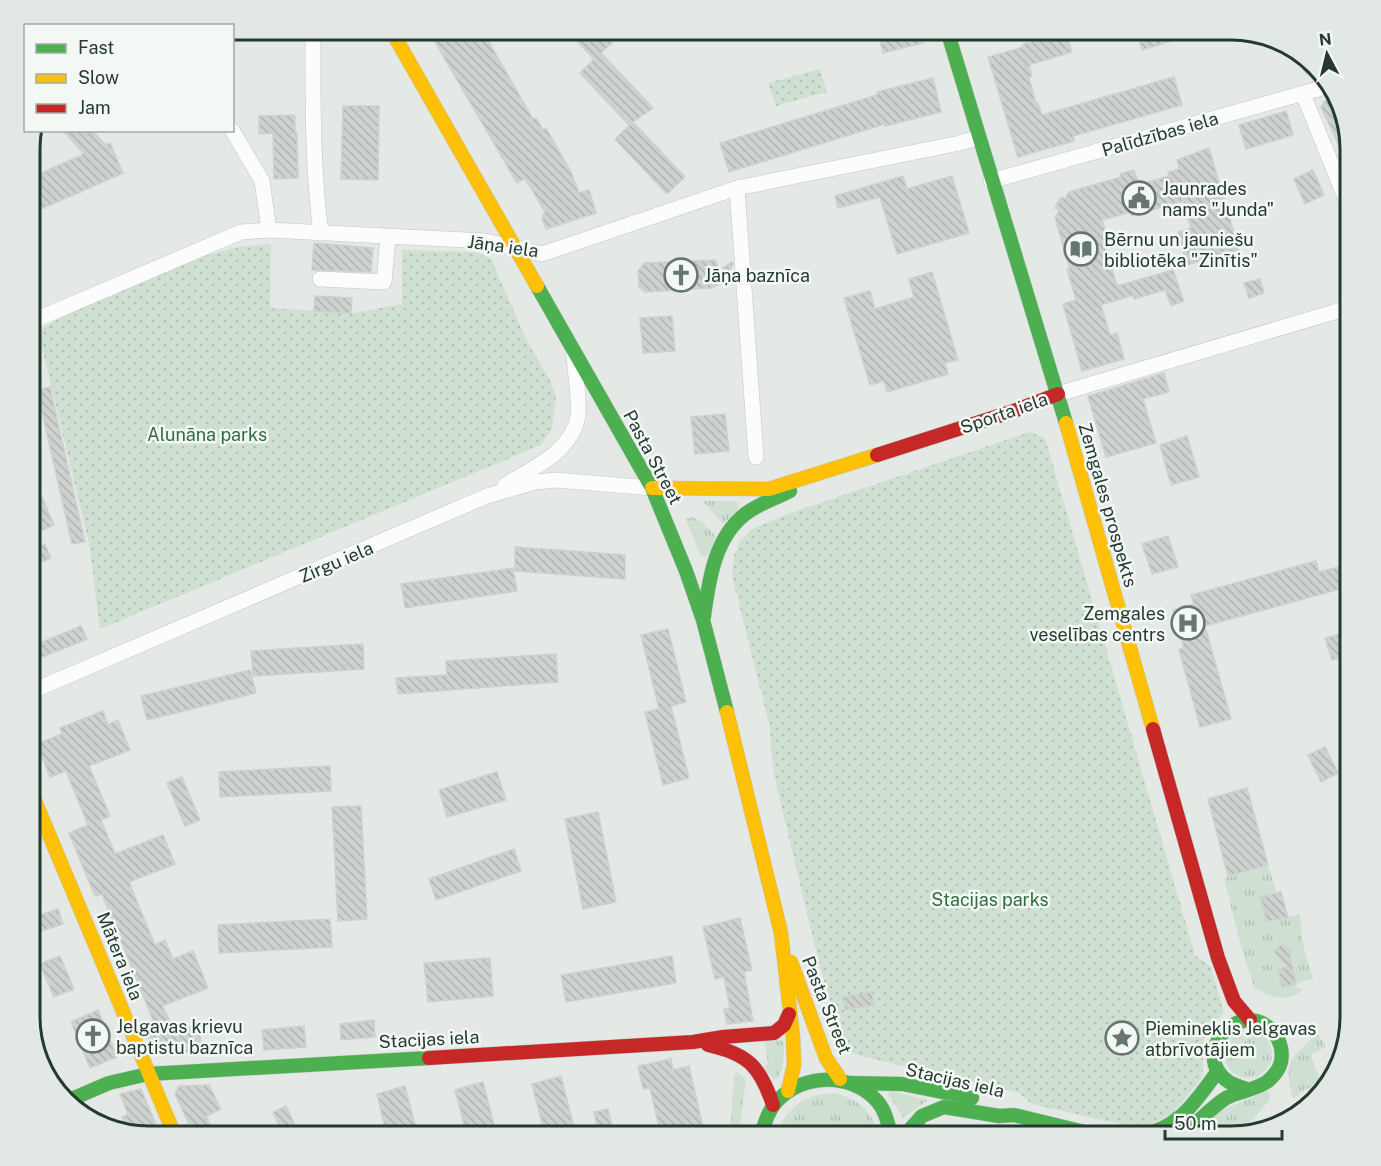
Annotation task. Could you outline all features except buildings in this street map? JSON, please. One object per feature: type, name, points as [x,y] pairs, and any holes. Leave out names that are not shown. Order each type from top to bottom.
[{"type":"street","name":"Zemgales prospekts","points":[[950,40],[991,181],[1058,394],[1218,958],[1234,1001],[1250,1020]]},
{"type":"street","points":[[313,41],[312,96],[321,233]]},
{"type":"street","name":"Pasta Street","points":[[397,41],[518,249],[652,488],[678,550],[703,620],[718,674],[782,942],[793,1037],[794,1065],[788,1091]]},
{"type":"street","name":"Palīdzības iela","points":[[991,181],[1322,88]]},
{"type":"street","points":[[1303,94],[1340,185]]},
{"type":"street","points":[[233,132],[262,181],[270,230]]},
{"type":"street","name":"Jāņa iela","points":[[41,317],[241,232],[270,230],[485,242],[542,254],[737,188],[960,143],[979,137]]},
{"type":"street","points":[[737,188],[756,457]]},
{"type":"street","points":[[321,279],[384,282],[388,237]]},
{"type":"street","name":"Sporta iela","points":[[652,488],[769,489],[1027,407],[1074,388],[1340,310]]},
{"type":"street","points":[[487,496],[549,458],[562,447],[573,430],[578,416],[574,349]]},
{"type":"street","points":[[703,620],[716,553],[733,526],[742,516],[825,472]]},
{"type":"street","name":"Zirgu iela","points":[[41,687],[487,496],[535,482],[556,480],[652,488]]},
{"type":"street","name":"Mātera iela","points":[[41,816],[171,1126]]},
{"type":"street","name":"Pasta Street","points":[[782,942],[798,979],[826,1058],[846,1081]]},
{"type":"street","name":"Stacijas iela","points":[[75,1097],[109,1083],[148,1074],[693,1042],[774,1033],[784,1025],[789,1014]]},
{"type":"street","points":[[1195,1126],[1227,1098],[1268,1082],[1276,1074],[1282,1056],[1281,1045],[1269,1027],[1250,1020],[1239,1021],[1221,1032],[1213,1051],[1218,1071],[1225,1080],[1246,1089]]},
{"type":"street","points":[[693,1042],[733,1050],[749,1060],[767,1083],[773,1105]]},
{"type":"street","points":[[1169,1126],[1181,1118],[1218,1071]]},
{"type":"street","name":"Stacijas iela","points":[[788,1091],[804,1082],[823,1079],[902,1084],[1002,1105],[1014,1115]]},
{"type":"street","points":[[846,1081],[880,1103],[889,1126]]},
{"type":"street","points":[[765,1126],[773,1105],[788,1091]]},
{"type":"street","points":[[913,1126],[922,1116],[944,1107],[999,1116],[1014,1115],[1060,1126]]},
{"type":"green space","points":[[820,69],[827,92],[776,106],[768,83]]},
{"type":"green space","name":"Alunāna parks","points":[[271,244],[270,308],[353,313],[402,304],[402,250],[476,252],[491,259],[526,339],[550,380],[556,396],[552,428],[541,445],[100,629],[89,543],[41,343],[41,329],[113,293],[201,257],[238,247]]},
{"type":"green space","name":"Stacijas parks","points":[[1030,432],[1045,438],[1195,955],[1211,967],[1224,1012],[1206,1033],[1201,1079],[1173,1113],[1148,1126],[1129,1126],[1032,1104],[1019,1093],[857,1055],[847,1049],[840,1040],[815,947],[773,770],[770,728],[732,576],[734,556],[740,541],[752,529],[791,513]]},
{"type":"green space","points":[[703,501],[735,501],[739,509],[723,524]]},
{"type":"green space","points":[[691,517],[701,521],[716,536],[705,557],[700,555],[686,519]]},
{"type":"green space","points":[[1268,865],[1277,893],[1260,897],[1267,922],[1300,914],[1303,944],[1313,979],[1296,983],[1292,966],[1278,969],[1282,987],[1296,984],[1297,989],[1302,988],[1303,990],[1291,996],[1278,998],[1254,987],[1241,947],[1224,878]]},
{"type":"green space","points":[[1243,1030],[1253,1030],[1265,1037],[1272,1049],[1272,1059],[1265,1071],[1253,1078],[1243,1078],[1228,1067],[1224,1059],[1224,1049],[1235,1034]]},
{"type":"green space","points":[[1318,1034],[1326,1047],[1311,1054],[1318,1076],[1324,1075],[1311,1092],[1307,1088],[1293,1099],[1289,1068],[1291,1061]]},
{"type":"green space","points":[[781,1040],[784,1043],[783,1063],[776,1080],[764,1068],[768,1063],[765,1041]]},
{"type":"green space","points":[[737,1072],[746,1079],[740,1126],[731,1126],[734,1075]]},
{"type":"green space","points":[[890,1091],[928,1100],[903,1118],[888,1094]]},
{"type":"green space","points":[[1267,1091],[1271,1095],[1268,1102],[1249,1124],[1203,1126],[1215,1113]]},
{"type":"green space","points":[[834,1093],[851,1099],[868,1112],[875,1126],[780,1126],[797,1104],[823,1094]]},
{"type":"traffic: fast","points":[[950,40],[1066,423]]},
{"type":"traffic: fast","points":[[537,286],[652,488],[686,571],[703,620],[727,712]]},
{"type":"traffic: fast","points":[[704,616],[715,559],[728,533],[748,512],[790,491]]},
{"type":"traffic: fast","points":[[1193,1126],[1226,1098],[1263,1084],[1278,1070],[1282,1054],[1275,1035],[1260,1022],[1247,1020],[1234,1024],[1224,1033],[1216,1044],[1214,1057],[1218,1070],[1229,1082],[1246,1089]]},
{"type":"traffic: fast","points":[[75,1097],[109,1083],[148,1074],[429,1058]]},
{"type":"traffic: fast","points":[[1166,1126],[1193,1104],[1218,1071]]},
{"type":"traffic: fast","points":[[764,1126],[771,1109],[787,1092],[813,1081],[826,1080],[854,1085],[866,1092],[883,1109],[888,1126]]},
{"type":"traffic: fast","points":[[851,1083],[902,1084],[972,1098]]},
{"type":"traffic: fast","points":[[913,1126],[922,1116],[944,1107],[999,1116],[1014,1115],[1060,1126]]},
{"type":"traffic: slow","points":[[397,41],[537,286]]},
{"type":"traffic: slow","points":[[1066,423],[1153,729]]},
{"type":"traffic: slow","points":[[652,488],[769,489],[877,455]]},
{"type":"traffic: slow","points":[[727,712],[781,933],[793,1037],[794,1065],[788,1091]]},
{"type":"traffic: slow","points":[[41,815],[171,1126]]},
{"type":"traffic: slow","points":[[791,962],[826,1058],[840,1079]]},
{"type":"traffic: jam","points":[[877,455],[1011,412],[1058,394]]},
{"type":"traffic: jam","points":[[1153,729],[1218,958],[1234,1001],[1250,1020]]},
{"type":"traffic: jam","points":[[429,1058],[693,1042],[774,1033],[784,1025],[789,1014]]},
{"type":"traffic: jam","points":[[708,1045],[733,1053],[751,1064],[763,1080],[773,1105]]},
{"type":"place","name":"Jaunrades nams \"Junda\"","points":[[1139,198]]},
{"type":"place","name":"Bērnu un jauniešu bibliotēka \"Zinītis\"","points":[[1081,249]]},
{"type":"place","name":"Jāņa baznīca","points":[[681,275]]},
{"type":"place","name":"Zemgales veselības centrs","points":[[1188,623]]},
{"type":"place","name":"Jelgavas krievu baptistu baznīca","points":[[93,1036]]},
{"type":"place","name":"Piemineklis Jelgavas atbrīvotājiem","points":[[1122,1038]]}]
